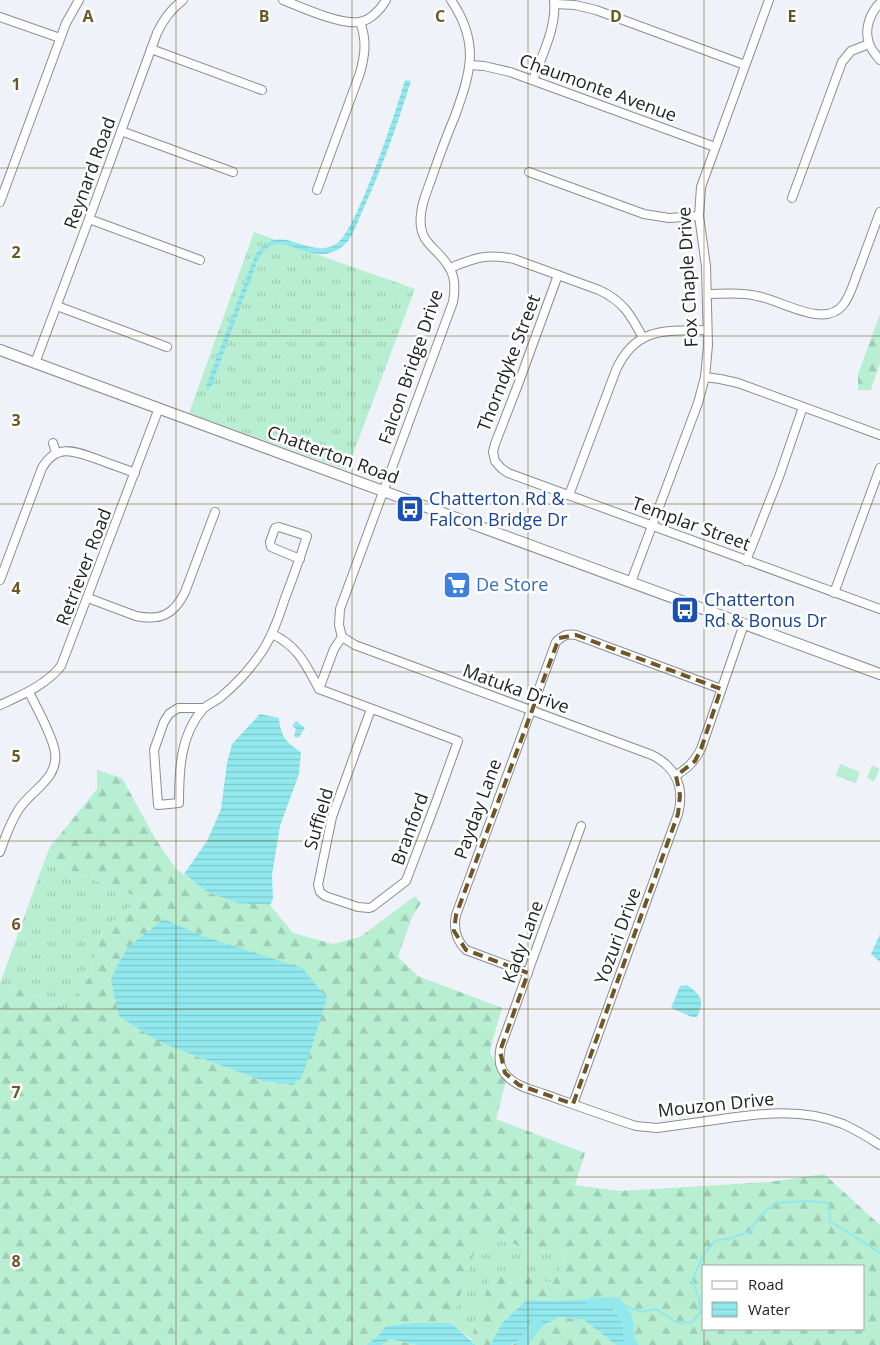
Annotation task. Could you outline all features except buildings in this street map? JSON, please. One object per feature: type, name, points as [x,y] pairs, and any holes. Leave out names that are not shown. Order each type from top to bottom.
[{"type":"main road","name":"Chatterton Road","points":[[0,350],[880,674]]},
{"type":"street","points":[[0,202],[60,38],[69,16],[79,0]]},
{"type":"street","name":"Reynard Road","points":[[35,362],[161,24],[168,13],[183,0]]},
{"type":"street","points":[[288,1],[332,18],[360,22],[374,14],[386,0]]},
{"type":"street","points":[[415,238],[423,234],[420,219],[424,199],[463,93],[470,65],[470,46],[467,30],[451,0]]},
{"type":"street","name":"Fox Chaple Drive","points":[[631,582],[698,403],[705,377],[708,330],[706,266],[699,216],[701,187],[770,0]]},
{"type":"street","points":[[533,80],[550,33],[554,2],[596,10],[745,65]]},
{"type":"street","points":[[880,3],[869,19],[868,28],[869,44],[880,60]]},
{"type":"street","points":[[0,17],[60,38]]},
{"type":"street","points":[[317,190],[363,62],[365,39],[360,22]]},
{"type":"street","points":[[792,198],[842,62],[851,51],[869,44]]},
{"type":"street","points":[[151,49],[262,90]]},
{"type":"street","name":"Chaumonte Avenue","points":[[470,65],[496,68],[533,80],[715,147]]},
{"type":"street","points":[[121,131],[233,172]]},
{"type":"street","points":[[529,172],[644,214],[669,218],[699,216]]},
{"type":"street","points":[[707,294],[750,294],[775,300],[810,313],[826,315],[831,313],[840,308],[848,296],[880,212]]},
{"type":"street","points":[[89,219],[200,260]]},
{"type":"street","name":"Falcon Bridge Drive","points":[[342,637],[338,625],[340,609],[453,302],[455,285],[450,268],[430,246],[423,234]]},
{"type":"street","points":[[450,268],[466,262],[497,256],[558,275],[605,293],[620,302],[644,338]]},
{"type":"street","name":"Thorndyke Street","points":[[495,461],[495,444],[558,275]]},
{"type":"street","points":[[57,306],[167,347]]},
{"type":"street","points":[[569,495],[620,360],[630,347],[656,332],[708,330]]},
{"type":"street","points":[[705,377],[738,383],[880,435]]},
{"type":"street","points":[[746,561],[779,477],[803,407]]},
{"type":"street","name":"Retriever Road","points":[[0,705],[28,692],[51,678],[61,666],[159,408]]},
{"type":"street","points":[[53,443],[56,454]]},
{"type":"street","points":[[0,580],[42,468],[50,458],[65,451],[77,452],[135,473]]},
{"type":"street","name":"Templar Street","points":[[495,461],[508,473],[880,609]]},
{"type":"street","points":[[834,593],[880,468]]},
{"type":"street","points":[[88,598],[136,616],[156,618],[169,613],[179,603],[185,592],[215,512]]},
{"type":"street","points":[[204,708],[178,708],[169,714],[164,722],[154,750],[158,805],[178,803],[183,748],[204,708],[222,697],[240,679],[260,655],[272,634],[300,559],[308,536],[279,527],[275,528],[270,542],[271,547],[300,559]]},
{"type":"street","points":[[675,776],[695,761],[702,749],[744,624]]},
{"type":"street","name":"Payday Lane","points":[[528,973],[466,950],[457,938],[454,931],[454,923],[556,642],[564,635],[571,633],[721,689]]},
{"type":"street","points":[[272,634],[289,643],[299,654],[319,689],[370,709]]},
{"type":"street","points":[[319,689],[334,649],[342,637]]},
{"type":"street","name":"Matuka Drive","points":[[342,637],[355,645],[652,755],[666,764],[675,776]]},
{"type":"street","points":[[0,852],[16,813],[52,773],[55,760],[52,741],[28,692]]},
{"type":"street","name":"Branford","points":[[365,909],[372,907],[403,884],[408,878],[458,741],[370,709]]},
{"type":"street","name":"Suffield","points":[[365,909],[325,896],[320,892],[318,885],[332,817],[370,709]]},
{"type":"street","name":"Yozuri Drive","points":[[573,1104],[678,814],[680,788],[675,776]]},
{"type":"street","name":"Kady Lane","points":[[502,1068],[499,1057],[501,1046],[581,826]]},
{"type":"street","name":"Mouzon Drive","points":[[502,1068],[509,1078],[519,1085],[636,1126],[657,1128],[764,1113],[806,1114],[843,1124],[862,1133],[880,1145]]},
{"type":"highlighted area","points":[[576,635],[721,689],[701,749],[695,761],[676,776],[680,795],[678,814],[573,1104],[519,1085],[505,1073],[500,1051],[528,973],[466,950],[454,931],[456,915],[559,638]]},
{"type":"green space","points":[[254,232],[415,289],[347,470],[189,413]]},
{"type":"green space","points":[[880,314],[880,362],[871,390],[858,390],[858,374]]},
{"type":"green space","points":[[840,764],[860,772],[856,783],[836,776]]},
{"type":"green space","points":[[872,765],[879,770],[873,781],[867,778]]},
{"type":"green space","points":[[97,770],[122,778],[155,838],[175,868],[206,891],[236,903],[270,905],[293,933],[333,944],[360,937],[415,896],[421,903],[412,917],[398,957],[418,976],[502,1008],[490,1053],[506,1081],[496,1119],[585,1153],[575,1185],[619,1191],[769,1182],[824,1174],[880,1225],[880,1345],[639,1345],[619,1316],[561,1301],[527,1300],[502,1323],[490,1345],[476,1345],[471,1339],[493,1270],[553,1283],[567,1253],[524,1250],[502,1236],[478,1241],[451,1323],[411,1323],[386,1326],[377,1337],[366,1345],[0,1345],[0,983],[1,981],[67,1010],[89,978],[103,930],[141,898],[45,859],[50,847],[97,789]],"holes":[[[164,919],[203,936],[293,1085],[263,1081],[159,1042]]]},
{"type":"green space","points":[[45,859],[141,898],[103,930],[89,978],[67,1010],[1,981]]},
{"type":"green space","points":[[502,1236],[524,1250],[567,1253],[553,1283],[493,1271],[471,1339],[451,1323],[478,1240]]},
{"type":"green space","points":[[559,1317],[584,1320],[616,1345],[512,1345]]},
{"type":"green space","points":[[390,1339],[417,1345],[382,1345]]},
{"type":"water","points":[[405,80],[411,81],[394,132],[351,236],[342,247],[326,254],[311,253],[278,244],[270,246],[263,252],[257,262],[211,387],[208,390],[206,386],[255,255],[265,245],[275,240],[284,240],[315,248],[325,248],[336,244],[345,235],[365,194],[394,116]]},
{"type":"water","points":[[260,714],[279,718],[281,730],[285,738],[301,752],[299,774],[280,826],[272,875],[273,899],[270,905],[236,903],[206,891],[184,874],[207,841],[221,809],[227,763],[232,744]]},
{"type":"water","points":[[296,721],[305,728],[298,738],[294,736],[296,729],[292,726]]},
{"type":"water","points":[[164,919],[203,936],[302,968],[327,998],[302,1077],[293,1085],[263,1081],[159,1042],[119,1016],[111,980],[117,966],[128,947]]},
{"type":"water","points":[[880,934],[880,962],[871,954]]},
{"type":"water","points":[[687,985],[696,992],[701,1002],[697,1017],[692,1017],[671,1008],[680,986]]},
{"type":"water","points":[[602,1298],[619,1316],[639,1345],[616,1345],[584,1320],[559,1317],[511,1345],[490,1345],[502,1323],[527,1300],[561,1301]]},
{"type":"water","points":[[411,1323],[451,1323],[476,1345],[417,1345],[390,1339],[382,1345],[366,1345],[377,1337],[386,1326]]},
{"type":"waterway","points":[[617,1303],[641,1312],[656,1309],[678,1323],[692,1322],[700,1313],[699,1298],[692,1280],[704,1254],[715,1241],[749,1232],[759,1217],[775,1203],[806,1201],[829,1203],[830,1221],[880,1253]]},
{"type":"waterway","points":[[592,1303],[617,1303],[627,1318],[630,1343],[632,1345]]},
{"type":"waterway","points":[[522,1345],[536,1324]]},
{"type":"place","name":"Chatterton Rd & Falcon Bridge Dr","points":[[410,509]]},
{"type":"place","name":"De Store","points":[[457,585]]},
{"type":"place","name":"Chatterton Rd & Bonus Dr","points":[[685,610]]}]
